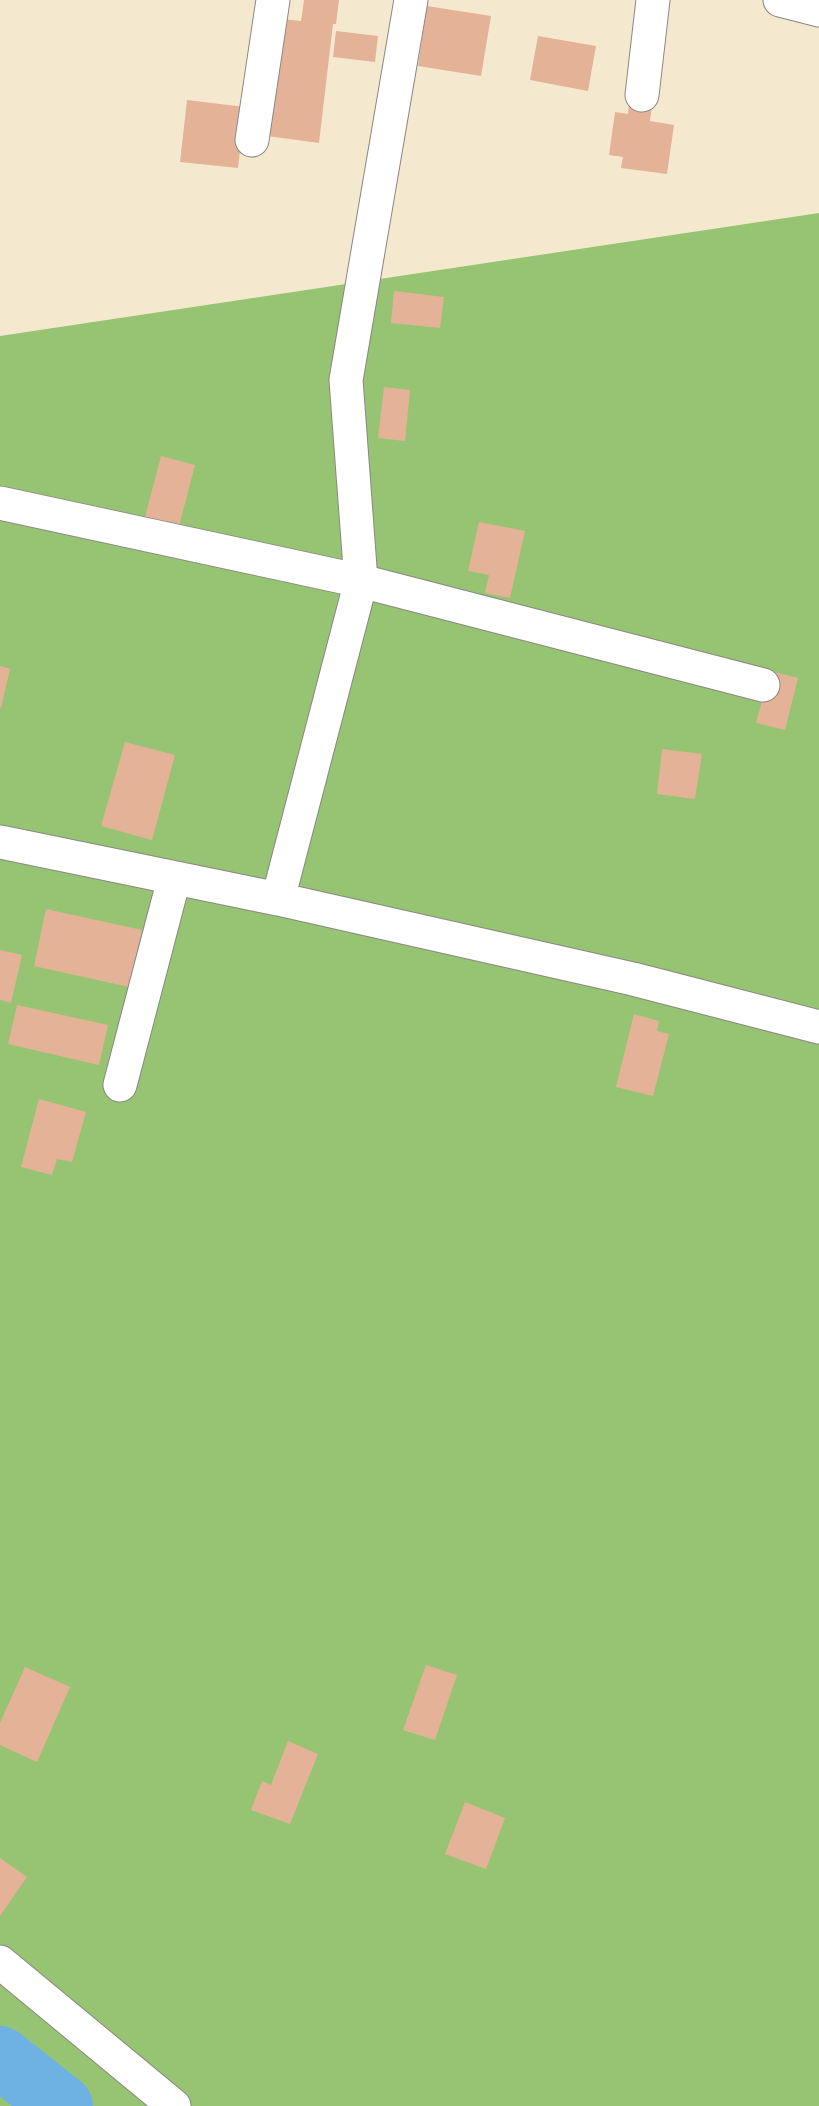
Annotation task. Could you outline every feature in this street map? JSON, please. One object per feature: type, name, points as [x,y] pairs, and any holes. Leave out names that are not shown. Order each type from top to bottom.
[{"type":"street","points":[[252,140],[273,0]]},
{"type":"street","points":[[278,899],[362,581],[346,380],[411,0]]},
{"type":"street","points":[[642,95],[653,0]]},
{"type":"street","points":[[780,0],[819,10]]},
{"type":"street","points":[[0,503],[362,581],[763,685]]},
{"type":"street","points":[[0,842],[278,899],[633,979],[819,1027]]},
{"type":"street","points":[[120,1085],[174,879]]},
{"type":"street","points":[[0,1962],[174,2106]]},
{"type":"green space","points":[[819,213],[819,2106],[0,2106],[0,336]]},
{"type":"building","points":[[304,0],[339,0],[336,24],[333,24],[319,143],[260,135],[274,18],[301,21]]},
{"type":"building","points":[[427,6],[491,16],[481,76],[418,66]]},
{"type":"building","points":[[336,31],[378,36],[375,62],[333,57]]},
{"type":"building","points":[[538,36],[596,46],[588,91],[530,80]]},
{"type":"building","points":[[187,100],[245,107],[238,168],[180,162]]},
{"type":"building","points":[[629,103],[652,106],[650,121],[674,125],[667,174],[621,168],[623,157],[609,155],[615,112],[628,114]]},
{"type":"building","points":[[394,291],[444,297],[440,328],[391,323]]},
{"type":"building","points":[[384,387],[410,390],[405,441],[378,438]]},
{"type":"building","points":[[161,456],[195,465],[179,526],[145,517]]},
{"type":"building","points":[[479,522],[525,531],[510,598],[485,593],[489,575],[468,571]]},
{"type":"building","points":[[0,666],[10,669],[1,708],[0,708]]},
{"type":"building","points":[[770,671],[798,678],[785,730],[756,723]]},
{"type":"building","points":[[125,742],[175,755],[152,840],[101,826]]},
{"type":"building","points":[[662,749],[702,754],[695,799],[657,794]]},
{"type":"building","points":[[46,909],[142,930],[129,987],[34,966]]},
{"type":"building","points":[[0,950],[22,955],[11,1003],[0,1000]]},
{"type":"building","points":[[17,1005],[108,1025],[99,1065],[8,1044]]},
{"type":"building","points":[[634,1014],[659,1021],[657,1031],[669,1034],[653,1096],[616,1087]]},
{"type":"building","points":[[39,1099],[86,1112],[72,1162],[57,1159],[52,1175],[21,1167]]},
{"type":"building","points":[[426,1665],[457,1675],[435,1740],[403,1730]]},
{"type":"building","points":[[25,1667],[70,1687],[37,1762],[0,1745],[0,1723]]},
{"type":"building","points":[[288,1741],[318,1754],[290,1824],[251,1810],[262,1781],[271,1785]]},
{"type":"building","points":[[465,1802],[505,1818],[486,1869],[445,1854]]},
{"type":"building","points":[[0,1858],[27,1877],[0,1916]]},
{"type":"waterway","points":[[0,2057],[62,2106]]}]
